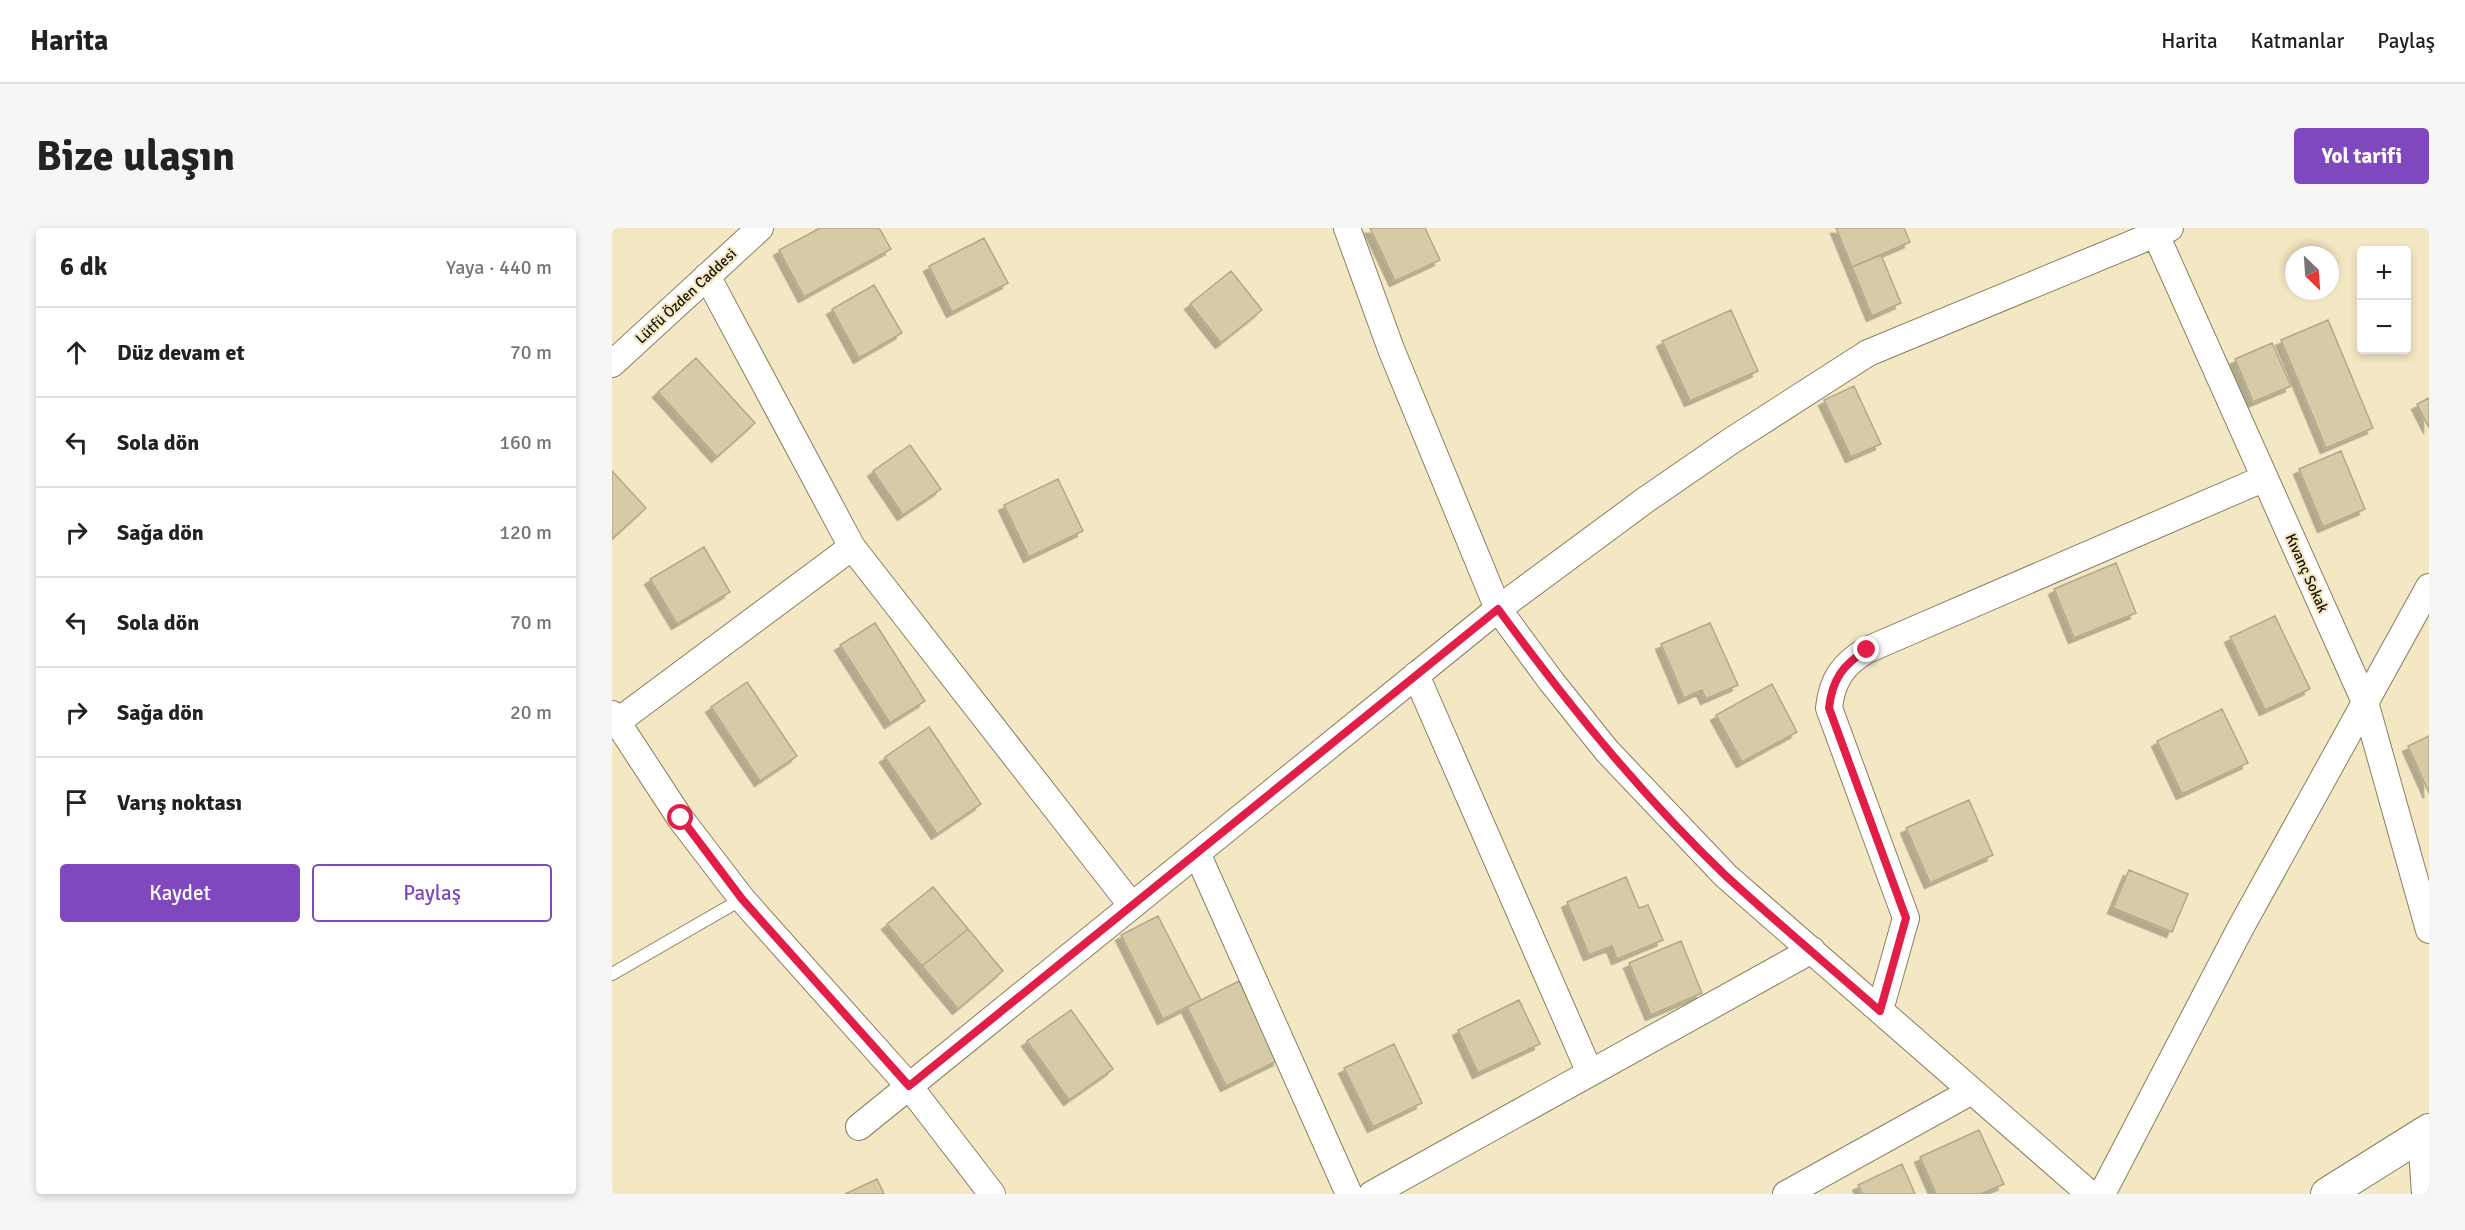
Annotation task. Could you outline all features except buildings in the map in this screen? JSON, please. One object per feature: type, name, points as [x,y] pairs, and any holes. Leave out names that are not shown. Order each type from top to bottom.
[{"type":"street","name":"Lütfü Özden Caddesi","points":[[612,364],[760,228]]},
{"type":"street","points":[[1347,228],[1399,370],[1498,609],[1558,690],[1665,814],[1726,876],[2090,1194]]},
{"type":"street","points":[[859,1127],[1498,609],[1644,501],[1779,409],[1868,353],[2160,230]]},
{"type":"street","name":"Kıvanç Sokak","points":[[2160,230],[2265,478],[2365,702],[2429,930]]},
{"type":"street","points":[[707,276],[852,547],[1132,906]]},
{"type":"street","points":[[1880,1011],[1906,918],[1829,708],[1834,682],[1840,671],[1852,658],[1867,650],[2265,478]]},
{"type":"street","points":[[852,547],[615,718],[681,818],[742,899],[909,1086],[992,1194]]},
{"type":"street","points":[[2102,1194],[2241,927],[2429,587]]},
{"type":"street","points":[[1416,675],[1590,1073]]},
{"type":"street","points":[[1197,853],[1349,1194]]},
{"type":"street","points":[[1372,1194],[1812,950]]},
{"type":"street","points":[[1786,1194],[1972,1091]]},
{"type":"street","points":[[2327,1194],[2425,1132]]},
{"type":"street","points":[[2425,1132],[2425,1194]]},
{"type":"lane","points":[[612,974],[742,899]]},
{"type":"route","points":[[681,818],[742,899],[909,1086],[1498,609],[1551,681],[1608,751],[1665,814],[1726,876],[1880,1011],[1906,918],[1829,708],[1830,695],[1840,671],[1852,658],[1867,650]]}]
